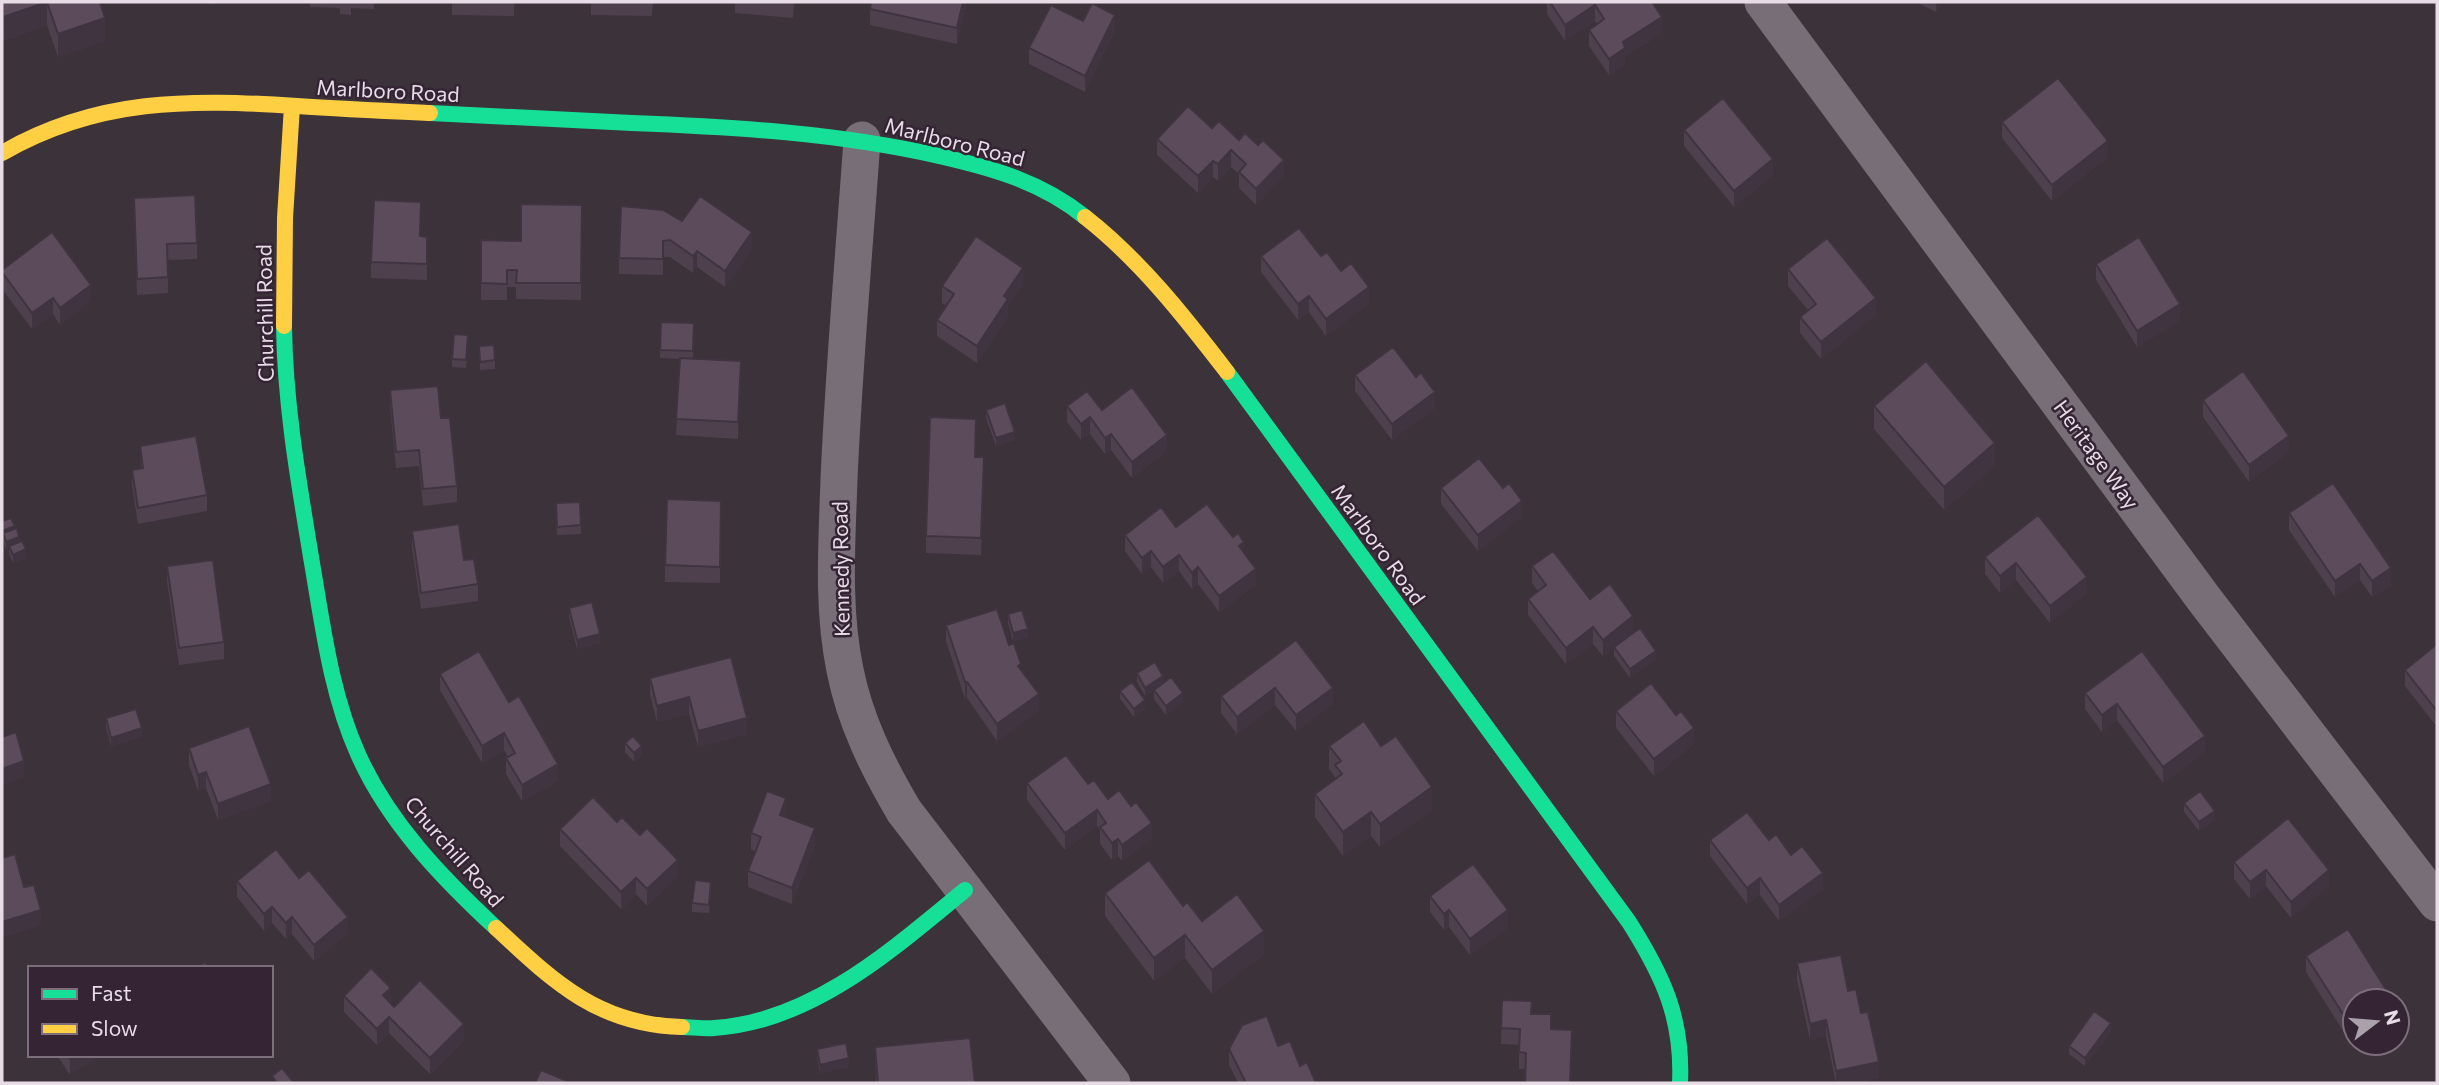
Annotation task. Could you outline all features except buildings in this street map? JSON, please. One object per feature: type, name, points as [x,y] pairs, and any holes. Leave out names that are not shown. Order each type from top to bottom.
[{"type":"street","name":"Heritage Way","points":[[1763,2],[2204,599],[2437,903]]},
{"type":"street","name":"Marlboro Road","points":[[2,153],[58,125],[121,109],[200,100],[801,132],[926,152],[1023,179],[1079,211],[1118,244],[1161,289],[1225,370],[1629,922],[1656,963],[1674,1011],[1681,1046],[1680,1083]]},
{"type":"street","name":"Churchill Road","points":[[292,106],[284,226],[285,365],[295,464],[324,629],[338,694],[359,755],[377,791],[424,853],[487,920],[539,969],[574,995],[639,1022],[695,1030],[731,1028],[759,1022],[827,993],[894,947],[965,890]]},
{"type":"street","name":"Kennedy Road","points":[[862,140],[842,419],[836,574],[839,634],[845,672],[867,741],[882,774],[904,811],[1112,1083]]},
{"type":"traffic: fast","points":[[430,113],[748,129],[901,148],[1016,178],[1052,194],[1085,217]]},
{"type":"traffic: fast","points":[[284,326],[290,415],[302,504],[329,660],[349,731],[370,779],[401,826],[437,869],[496,928]]},
{"type":"traffic: fast","points":[[1227,372],[1629,922],[1652,961],[1668,998],[1678,1038],[1680,1083]]},
{"type":"traffic: fast","points":[[682,1027],[714,1028],[750,1023],[818,997],[880,958],[965,890]]},
{"type":"traffic: slow","points":[[2,153],[73,121],[145,106],[219,103],[430,113]]},
{"type":"traffic: slow","points":[[284,326],[285,218],[292,106]]},
{"type":"traffic: slow","points":[[1085,217],[1143,270],[1227,372]]},
{"type":"traffic: slow","points":[[496,928],[537,966],[579,997],[601,1009],[652,1024],[682,1027]]}]
